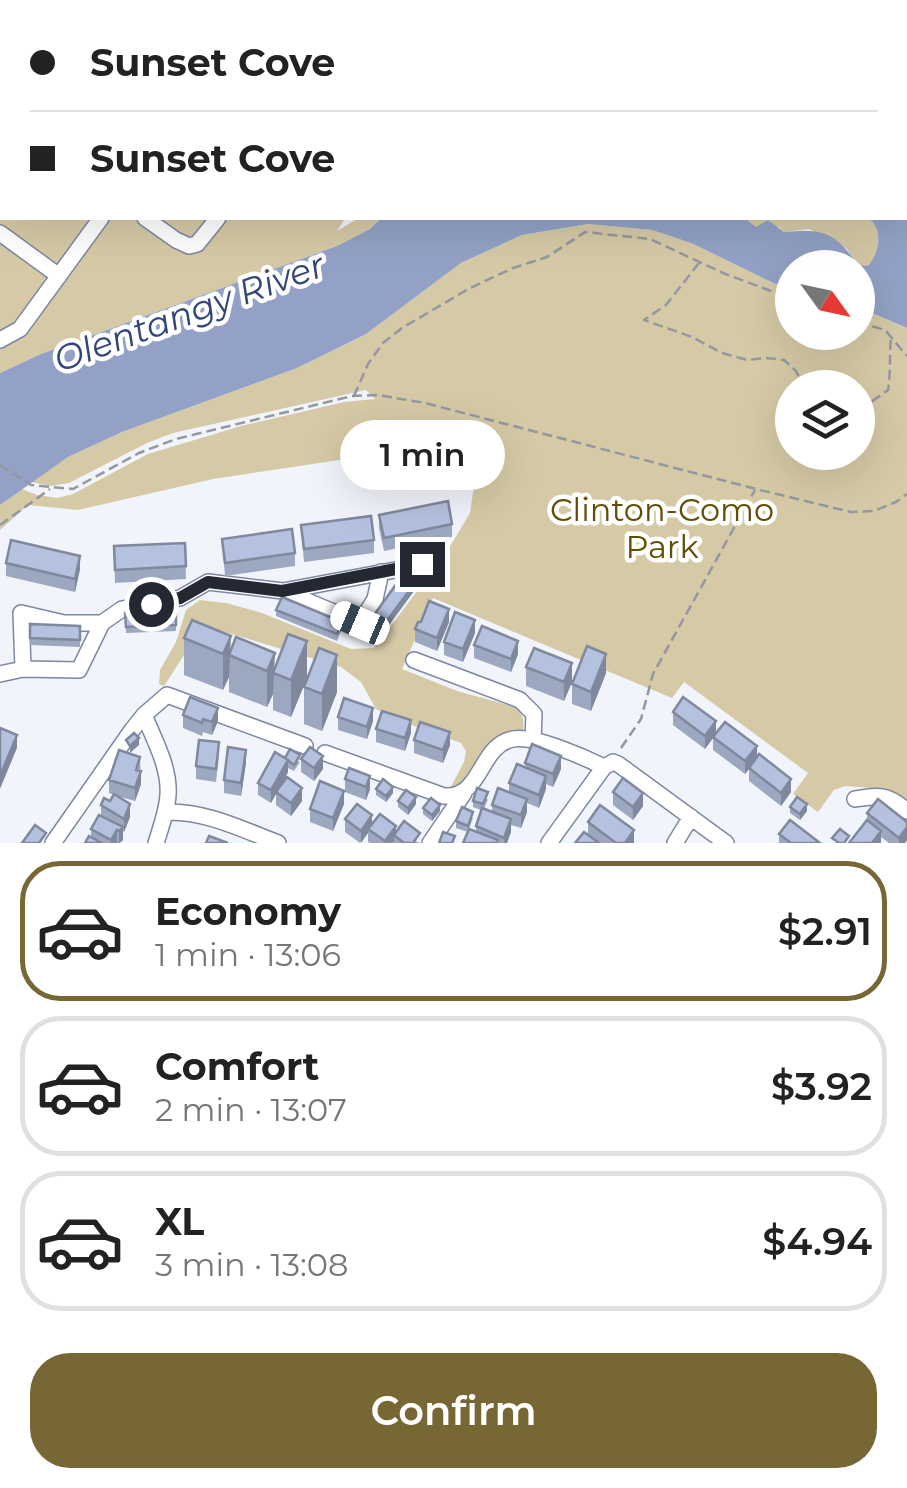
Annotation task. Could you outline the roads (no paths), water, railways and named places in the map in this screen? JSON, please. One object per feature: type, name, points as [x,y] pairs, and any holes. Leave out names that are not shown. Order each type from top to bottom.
[{"type":"street","points":[[0,340],[20,328],[100,220]]},
{"type":"street","points":[[148,220],[189,246],[198,244],[216,220]]},
{"type":"street","points":[[0,233],[59,276]]},
{"type":"street","points":[[282,591],[422,564]]},
{"type":"street","points":[[0,674],[23,669],[79,670],[102,623],[122,609],[180,598],[208,582],[282,591],[360,623],[375,600],[380,572]]},
{"type":"street","points":[[23,669],[21,614],[64,623],[102,623]]},
{"type":"street","points":[[414,660],[520,700],[534,714],[533,741]]},
{"type":"street","points":[[54,843],[144,715],[167,694],[305,746]]},
{"type":"street","points":[[144,715],[168,783],[166,812],[156,843]]},
{"type":"street","points":[[430,843],[492,753],[506,740],[518,738],[611,765],[726,843]]},
{"type":"street","points":[[325,754],[444,796],[464,793]]},
{"type":"street","points":[[549,843],[611,765]]},
{"type":"street","points":[[855,799],[878,795],[891,798],[907,812]]},
{"type":"street","points":[[166,812],[204,814],[278,843]]},
{"type":"street","points":[[675,843],[691,817]]},
{"type":"water","name":"Olentangy River","points":[[379,220],[747,220],[756,227],[768,220],[784,232],[819,232],[846,250],[775,250],[775,284],[691,243],[652,230],[588,224],[522,235],[461,263],[366,334],[297,368],[122,432],[68,457],[0,505],[0,373],[41,354],[337,246]]},
{"type":"water","points":[[870,220],[907,220],[907,328],[875,314],[876,227]]},
{"type":"park label","name":"Clinton-Como Park","points":[[662,528]]}]
